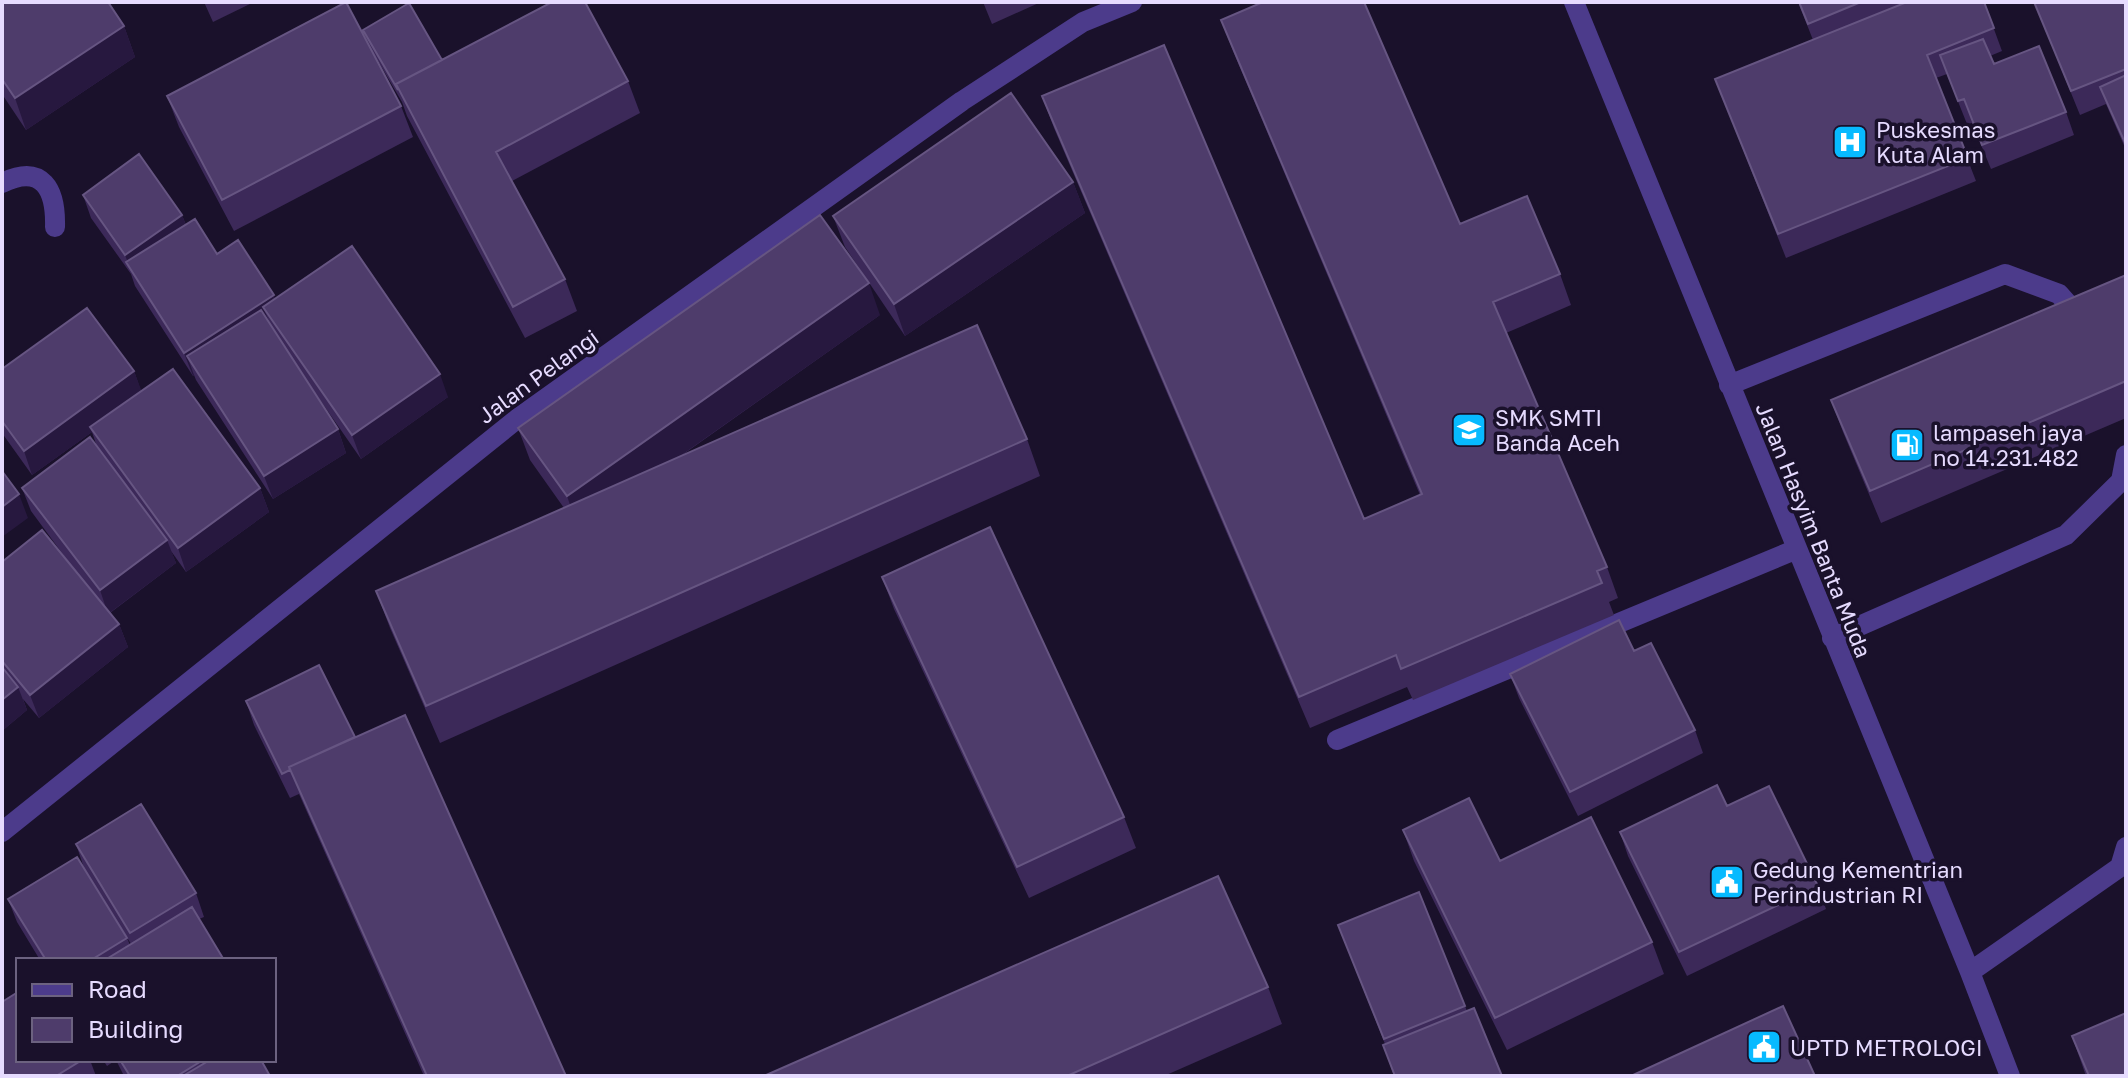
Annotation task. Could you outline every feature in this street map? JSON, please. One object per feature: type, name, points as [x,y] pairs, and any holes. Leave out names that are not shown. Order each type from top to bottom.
[{"type":"street","name":"Jalan Pelangi","points":[[2,832],[517,419],[962,101],[1083,22],[1132,2]]},
{"type":"street","name":"Jalan Hasyim Banta Muda","points":[[1574,2],[2010,1076]]},
{"type":"street","points":[[2,183],[28,175],[40,181],[51,192],[55,227]]},
{"type":"street","points":[[1729,385],[2005,274],[2059,294],[2089,328]]},
{"type":"street","points":[[1832,638],[2066,535],[2121,481],[2126,455]]},
{"type":"street","points":[[1337,740],[1797,549]]},
{"type":"street","points":[[1970,972],[2120,867],[2126,847]]},
{"type":"building","points":[[2,2],[108,2],[124,26],[15,98],[2,79]]},
{"type":"building","points":[[346,2],[401,106],[222,200],[167,96]]},
{"type":"building","points":[[552,2],[585,2],[628,81],[496,152],[565,279],[513,307],[396,84]]},
{"type":"building","name":"SMK SMTI Banda Aceh","points":[[1263,2],[1364,2],[1460,224],[1527,196],[1560,274],[1493,302],[1607,567],[1597,571],[1602,583],[1401,669],[1396,655],[1299,697],[1042,96],[1164,45],[1364,519],[1422,494],[1221,20]]},
{"type":"building","points":[[1799,2],[1861,2],[1808,24]]},
{"type":"building","name":"Puskesmas Kuta Alam","points":[[1907,2],[1984,2],[1994,28],[1927,55],[1968,158],[1778,234],[1715,79]]},
{"type":"building","points":[[2034,2],[2126,2],[2126,69],[2071,91]]},
{"type":"building","points":[[409,3],[442,60],[396,84],[398,90],[363,30]]},
{"type":"building","points":[[1983,39],[1994,64],[2039,46],[2066,112],[1982,145],[1964,99],[1958,101],[1940,55]]},
{"type":"building","points":[[2126,75],[2126,145],[2100,87]]},
{"type":"building","points":[[1011,93],[1073,182],[894,304],[833,216]]},
{"type":"building","points":[[139,154],[182,215],[125,255],[83,195]]},
{"type":"building","points":[[820,215],[869,283],[567,496],[518,428]]},
{"type":"building","points":[[195,219],[217,254],[238,240],[274,295],[184,353],[126,262]]},
{"type":"building","points":[[352,246],[440,374],[352,435],[263,307]]},
{"type":"building","points":[[2126,275],[2126,381],[1870,491],[1831,400]]},
{"type":"building","points":[[87,308],[134,371],[24,451],[2,421],[2,369]]},
{"type":"building","points":[[261,310],[338,429],[264,476],[187,356]]},
{"type":"building","points":[[977,325],[1027,439],[426,706],[376,591]]},
{"type":"building","points":[[173,369],[260,488],[178,548],[90,427]]},
{"type":"building","points":[[90,437],[167,540],[100,590],[22,488]]},
{"type":"building","points":[[2,471],[19,494],[2,507]]},
{"type":"building","points":[[990,527],[1124,817],[1017,867],[882,577]]},
{"type":"building","points":[[42,530],[119,624],[30,695],[2,661],[2,562]]},
{"type":"building","points":[[1619,620],[1634,651],[1651,643],[1695,730],[1570,792],[1510,674]]},
{"type":"building","points":[[319,665],[355,737],[289,767],[290,770],[282,774],[246,701]]},
{"type":"building","points":[[2,667],[18,687],[2,700]]},
{"type":"building","points":[[405,715],[566,1076],[427,1076],[289,767]]},
{"type":"building","name":"Gedung Kementrian Perindustrian RI","points":[[1717,785],[1727,806],[1769,786],[1818,886],[1679,952],[1620,832]]},
{"type":"building","points":[[1469,798],[1500,861],[1591,817],[1652,942],[1495,1018],[1403,830]]},
{"type":"building","points":[[141,804],[196,893],[130,933],[76,844]]},
{"type":"building","points":[[77,857],[127,938],[94,958],[45,958],[8,899]]},
{"type":"building","points":[[1218,876],[1268,987],[1067,1076],[764,1076]]},
{"type":"building","points":[[1419,892],[1465,1006],[1384,1039],[1338,925]]},
{"type":"building","points":[[192,907],[223,958],[108,958]]},
{"type":"building","points":[[16,993],[16,1062],[79,1062],[56,1076],[2,1076],[2,1002]]},
{"type":"building","name":"UPTD METROLOGI","points":[[1783,1006],[1815,1076],[1631,1076]]},
{"type":"building","points":[[1474,1008],[1502,1076],[1395,1076],[1383,1045]]},
{"type":"building","points":[[2126,1013],[2126,1076],[2089,1076],[2072,1036]]},
{"type":"building","points":[[121,1062],[200,1062],[177,1076],[130,1076]]},
{"type":"building","points":[[207,1062],[262,1062],[270,1076],[183,1076]]},
{"type":"place","name":"Puskesmas Kuta Alam","points":[[1850,142]]},
{"type":"place","name":"SMK SMTI Banda Aceh","points":[[1469,430]]},
{"type":"place","name":"lampaseh jaya no 14.231.482","points":[[1907,445]]},
{"type":"place","name":"Gedung Kementrian Perindustrian RI","points":[[1727,882]]},
{"type":"place","name":"UPTD METROLOGI","points":[[1764,1047]]}]
